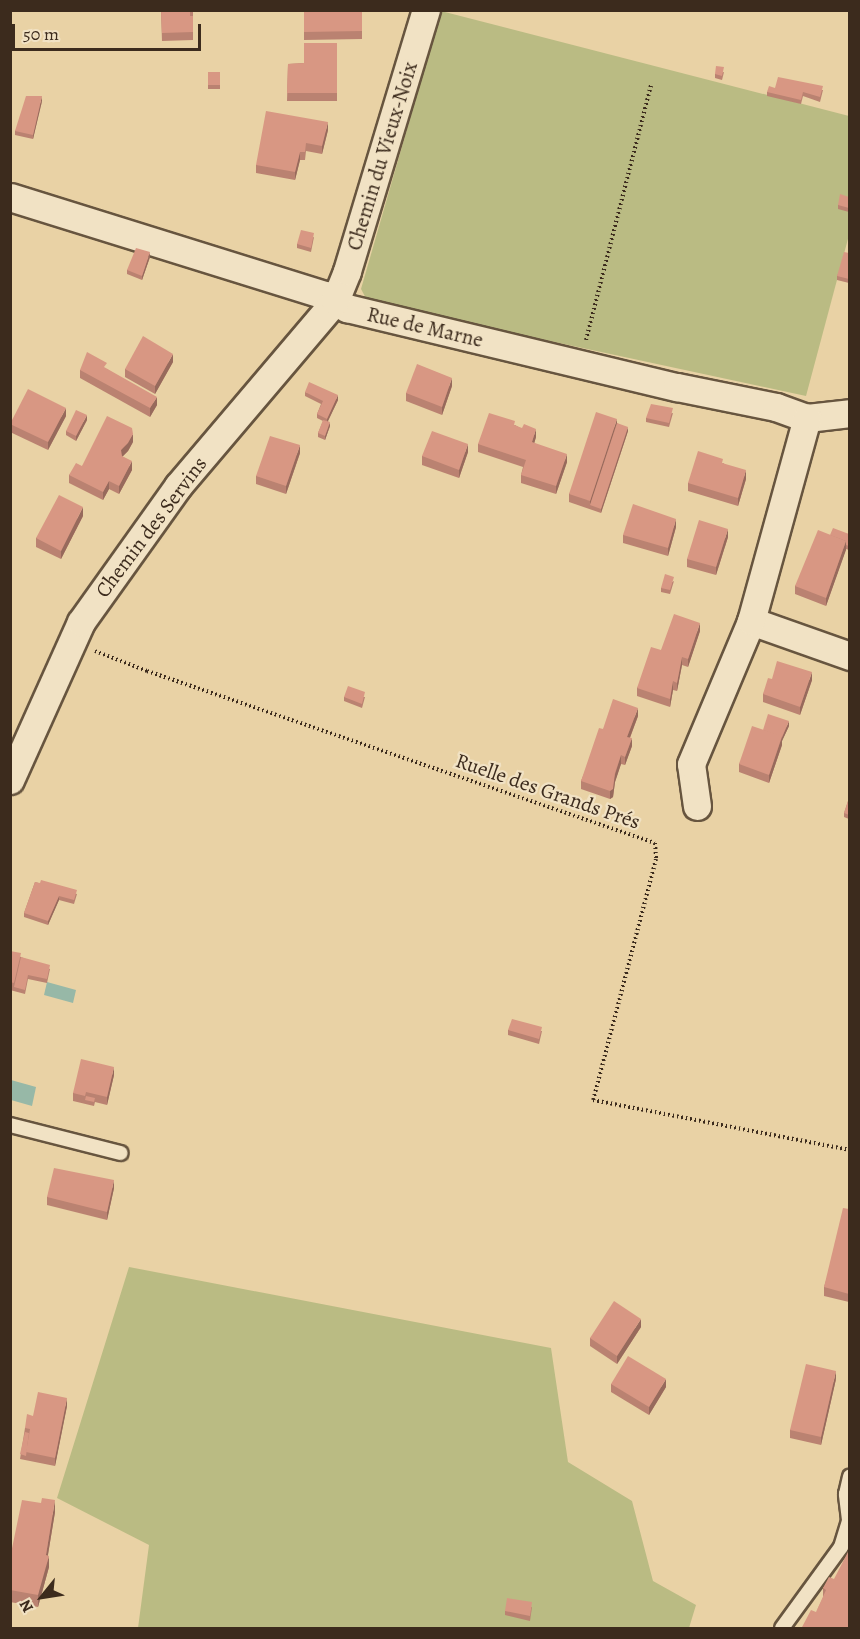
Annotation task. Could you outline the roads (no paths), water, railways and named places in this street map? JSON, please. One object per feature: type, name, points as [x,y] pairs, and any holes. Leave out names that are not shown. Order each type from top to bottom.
[{"type":"street","name":"Chemin du Vieux-Noix","points":[[335,301],[347,271],[426,10]]},
{"type":"street","name":"Rue de Marne","points":[[10,197],[325,295],[346,308],[580,364],[776,407],[807,418],[849,414]]},
{"type":"street","name":"Chemin des Servins","points":[[10,780],[81,622],[178,486],[335,301]]},
{"type":"street","points":[[697,806],[691,764],[750,621],[807,418]]},
{"type":"street","points":[[750,621],[849,656]]},
{"type":"lane","points":[[10,1125],[121,1153]]},
{"type":"lane","points":[[782,1629],[841,1547],[849,1520],[849,1476]]}]
